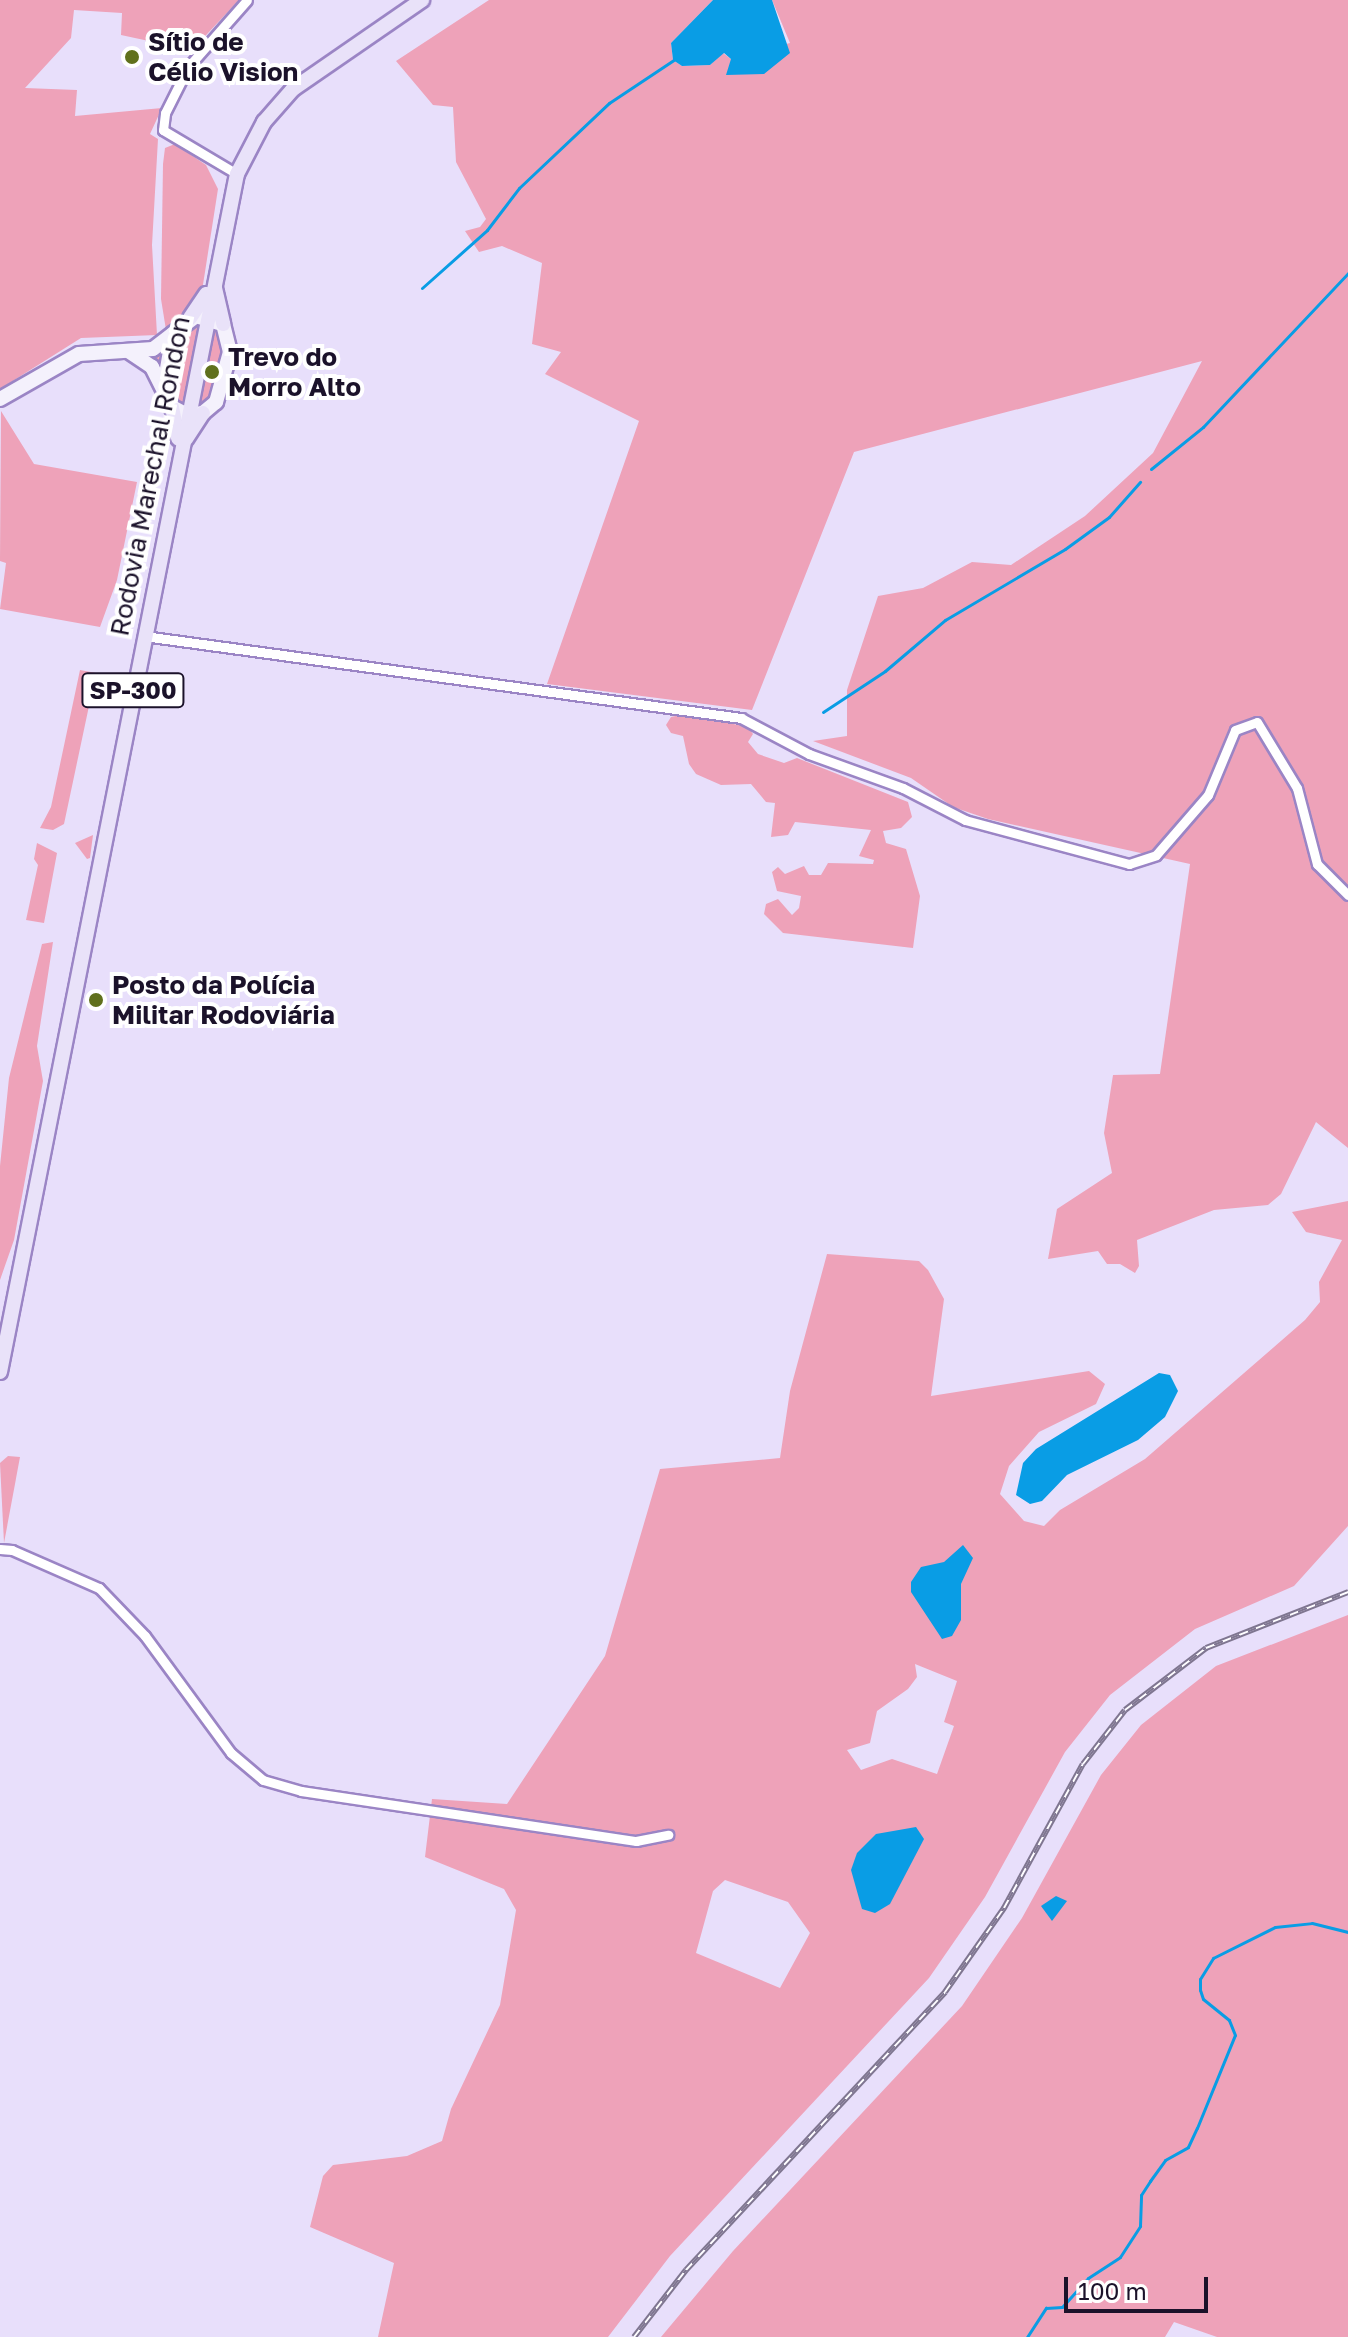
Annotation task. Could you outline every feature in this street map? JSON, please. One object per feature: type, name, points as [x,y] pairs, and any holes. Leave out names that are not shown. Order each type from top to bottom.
[{"type":"main road","name":"Rodovia Marechal Rondon","points":[[0,1372],[213,280],[237,174],[264,122],[293,89],[422,0]]},
{"type":"main road","points":[[0,399],[79,354],[153,349],[190,318],[213,280]]},
{"type":"main road","points":[[180,450],[203,413],[216,402],[226,379],[230,345],[213,280]]},
{"type":"main road","points":[[190,318],[206,316],[223,324]]},
{"type":"main road","points":[[164,387],[173,334]]},
{"type":"main road","points":[[130,352],[152,367],[164,387],[172,407],[180,450]]},
{"type":"main road","points":[[172,407],[187,415],[203,413]]},
{"type":"street","points":[[237,174],[163,130],[165,113],[188,67],[247,0]]},
{"type":"street","points":[[144,636],[741,718],[809,754],[903,788],[965,820],[1129,864],[1150,860],[1208,795],[1235,730],[1257,722],[1297,788],[1317,864],[1348,895]]},
{"type":"street","points":[[0,1549],[12,1550],[99,1588],[145,1636],[231,1753],[263,1780],[301,1791],[636,1841],[668,1835]]},
{"type":"shaded area","points":[[0,0],[239,0],[194,48],[186,49],[121,35],[122,13],[74,10],[71,38],[25,88],[77,90],[75,116],[162,108],[150,134],[158,139],[152,245],[157,335],[81,338],[0,389]]},
{"type":"shaded area","points":[[489,0],[713,0],[671,43],[673,60],[682,66],[710,65],[723,53],[731,59],[790,43],[772,0],[1348,0],[1348,1148],[1316,1122],[1281,1194],[1268,1205],[1214,1210],[1137,1240],[1139,1266],[1135,1273],[1120,1264],[1107,1264],[1098,1251],[1048,1259],[1057,1209],[1112,1173],[1104,1133],[1113,1075],[1160,1074],[1190,864],[988,819],[953,807],[911,778],[813,741],[847,736],[847,690],[878,596],[923,588],[972,562],[1011,565],[1085,516],[1153,453],[1202,361],[854,452],[752,710],[547,684],[639,421],[545,374],[561,352],[532,344],[542,263],[502,246],[479,252],[465,231],[480,227],[486,219],[456,162],[453,107],[433,105],[396,61]]},
{"type":"shaded area","points":[[175,144],[206,165],[218,189],[202,291],[167,336],[161,299],[163,164],[165,148]]},
{"type":"shaded area","name":"Trevo do Morro Alto","points":[[191,321],[214,323],[225,339],[220,390],[205,408],[179,407],[141,355]]},
{"type":"shaded area","points":[[1,411],[34,464],[137,482],[117,580],[100,627],[0,609],[6,563],[0,561]]},
{"type":"shaded area","points":[[80,670],[96,673],[64,824],[53,830],[40,828],[51,807]]},
{"type":"shaded area","points":[[685,714],[748,727],[753,734],[748,742],[758,754],[784,763],[797,758],[908,802],[912,817],[901,828],[883,831],[886,843],[906,849],[920,896],[913,948],[783,933],[764,914],[766,904],[778,899],[792,915],[799,908],[801,896],[777,891],[772,872],[778,867],[785,874],[804,866],[809,875],[821,875],[828,863],[873,864],[874,860],[859,856],[871,830],[795,822],[788,835],[771,837],[775,803],[766,802],[751,784],[721,785],[696,774],[689,764],[683,736],[671,733],[666,725],[671,717]]},
{"type":"shaded area","points":[[93,835],[90,858],[87,859],[75,843]]},
{"type":"shaded area","points":[[37,843],[57,853],[44,923],[26,920],[38,865],[34,859]]},
{"type":"shaded area","points":[[53,942],[37,1046],[43,1081],[14,1240],[0,1280],[0,1166],[9,1078],[42,944]]},
{"type":"shaded area","points":[[1348,1201],[1348,1526],[1294,1586],[1195,1629],[1110,1695],[1065,1752],[985,1897],[929,1978],[670,2256],[608,2337],[378,2337],[394,2263],[310,2227],[323,2176],[333,2165],[407,2156],[442,2141],[451,2109],[500,2005],[516,1910],[504,1889],[425,1857],[432,1799],[507,1804],[605,1656],[660,1469],[780,1458],[790,1391],[827,1254],[919,1261],[928,1270],[944,1299],[931,1396],[1089,1371],[1105,1384],[1096,1404],[1039,1432],[1009,1466],[1000,1494],[1024,1521],[1044,1526],[1060,1510],[1145,1459],[1305,1320],[1320,1302],[1319,1282],[1342,1240],[1306,1232],[1292,1212]],"holes":[[[915,1664],[957,1681],[944,1722],[954,1726],[937,1774],[892,1759],[861,1770],[847,1750],[870,1743],[877,1711],[908,1689],[917,1677]],[[725,1880],[788,1902],[810,1933],[780,1988],[696,1953],[713,1891]]]},
{"type":"shaded area","points":[[8,1456],[20,1457],[4,1543],[0,1463]]},
{"type":"shaded area","points":[[1348,1615],[1348,2337],[1217,2337],[1174,2322],[1165,2337],[661,2337],[733,2251],[962,2006],[1022,1918],[1101,1775],[1141,1725],[1216,1666]]},
{"type":"water","points":[[713,0],[772,0],[790,53],[764,74],[726,75],[731,59],[724,53],[710,65],[682,66],[673,60],[671,43]]},
{"type":"water","points":[[1159,1373],[1170,1375],[1178,1391],[1165,1417],[1138,1440],[1067,1475],[1042,1501],[1030,1504],[1016,1495],[1023,1463],[1036,1449]]},
{"type":"water","points":[[963,1545],[973,1558],[961,1584],[961,1620],[952,1636],[942,1639],[911,1592],[911,1582],[921,1567],[944,1562]]},
{"type":"water","points":[[916,1827],[924,1839],[890,1904],[875,1913],[862,1909],[851,1870],[857,1853],[876,1834]]},
{"type":"water","points":[[1056,1896],[1067,1901],[1052,1921],[1041,1906]]},
{"type":"waterway","points":[[422,288],[487,230],[519,188],[609,103],[675,59]]},
{"type":"waterway","points":[[1151,469],[1203,427],[1348,273]]},
{"type":"waterway","points":[[823,712],[885,671],[945,620],[1065,549],[1109,517],[1140,482]]},
{"type":"waterway","points":[[1027,2337],[1046,2308],[1062,2307],[1088,2278],[1120,2257],[1140,2226],[1141,2195],[1165,2160],[1188,2147],[1235,2035],[1229,2020],[1203,1999],[1200,1990],[1200,1979],[1213,1958],[1275,1927],[1312,1923],[1348,1932]]},
{"type":"railway","points":[[634,2337],[686,2270],[945,1992],[1004,1908],[1083,1764],[1125,1710],[1206,1648],[1348,1592]]},
{"type":"place","name":"Sítio de Célio Vision","points":[[132,57]]},
{"type":"place","name":"Trevo do Morro Alto","points":[[212,372]]},
{"type":"place","name":"Posto da Polícia Militar Rodoviária","points":[[96,1000]]}]
